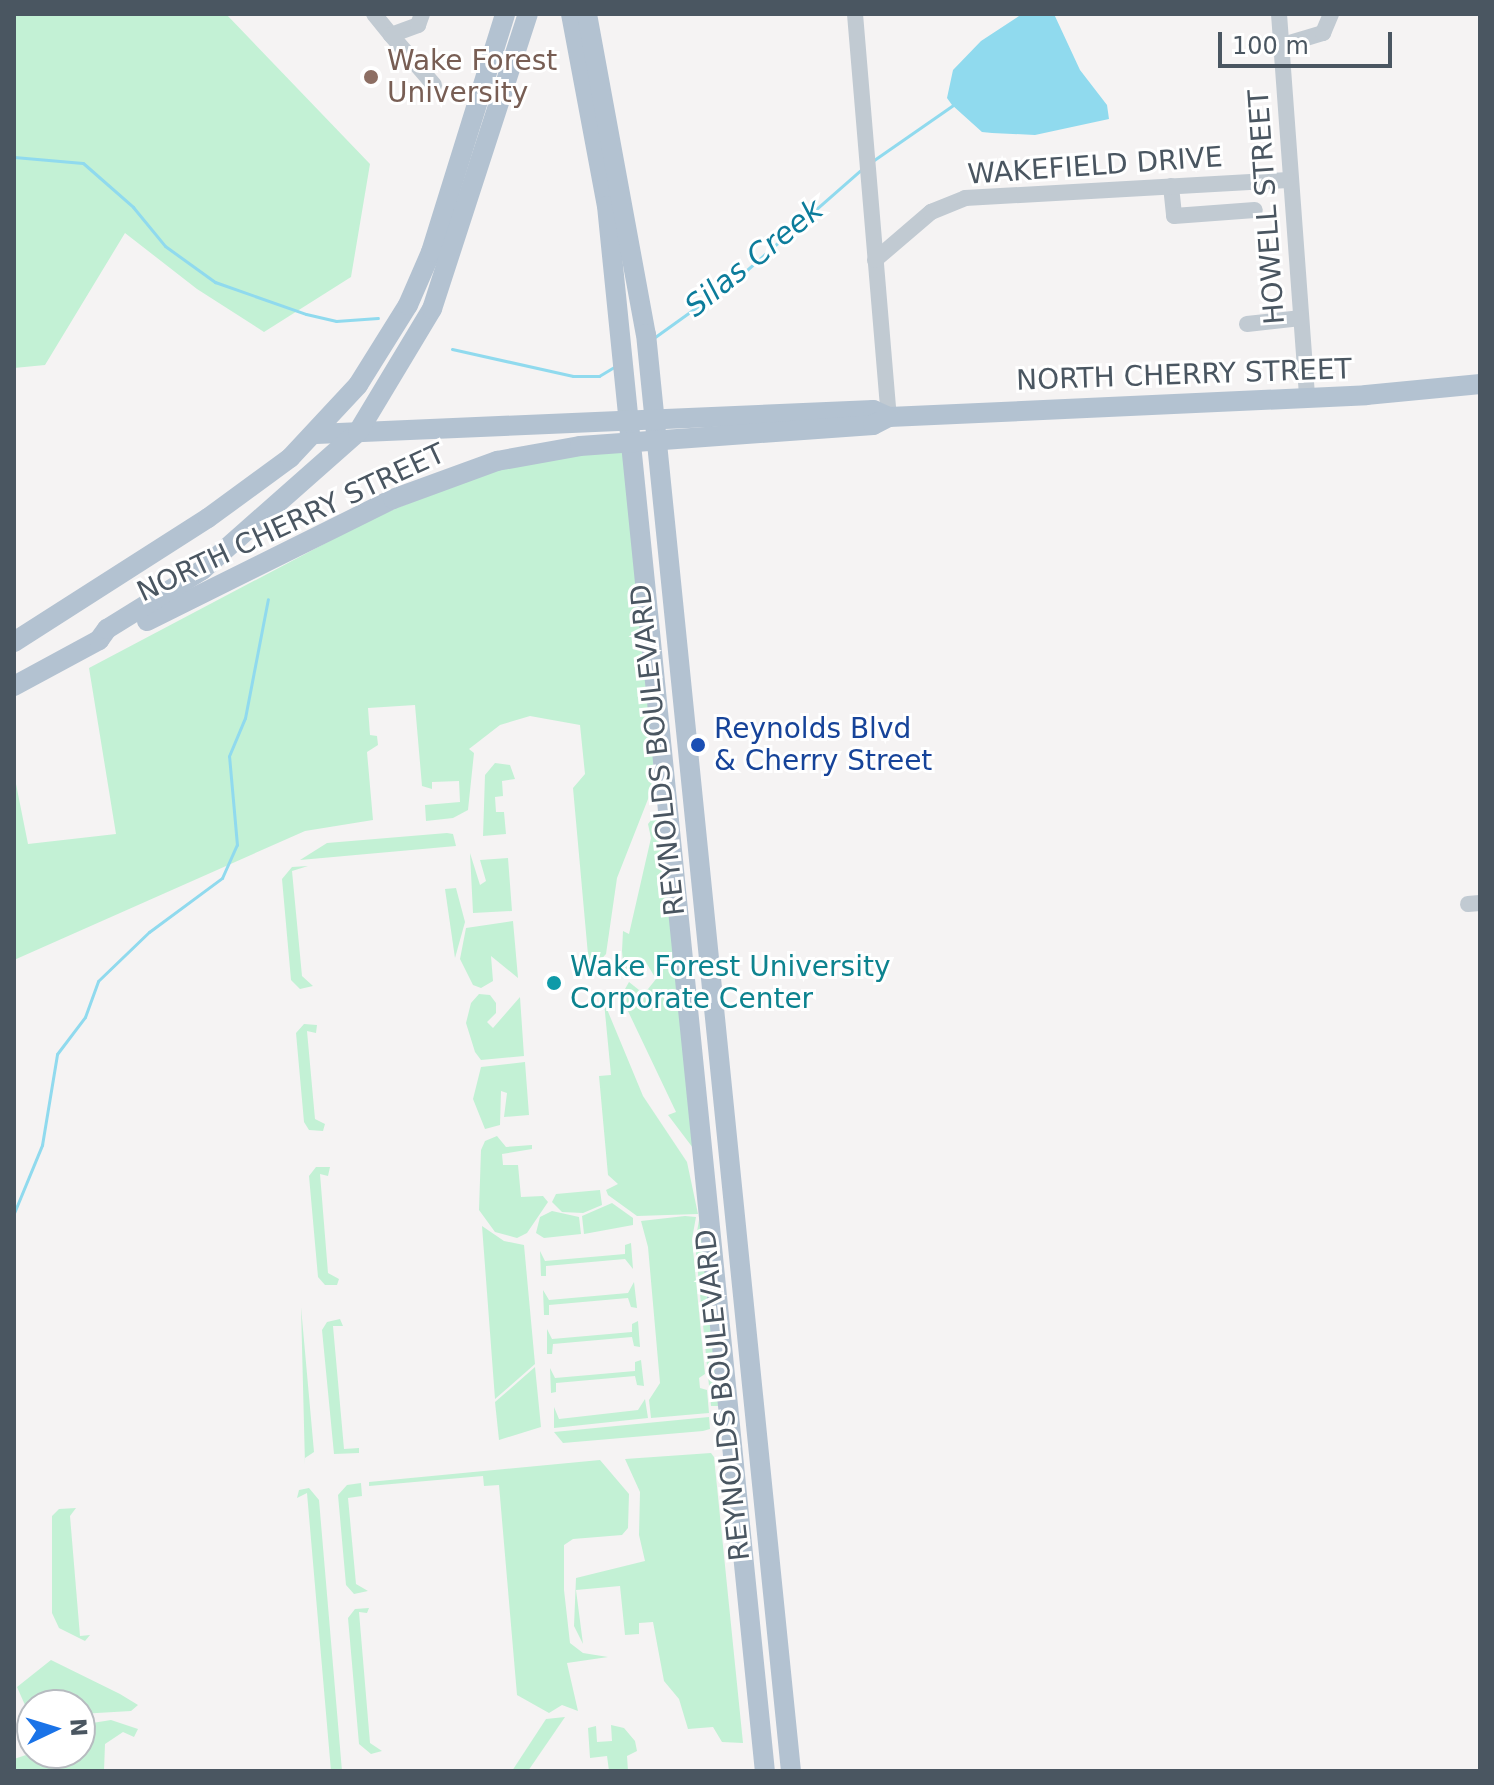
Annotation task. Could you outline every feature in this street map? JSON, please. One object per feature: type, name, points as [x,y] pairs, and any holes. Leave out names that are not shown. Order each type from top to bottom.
[{"type":"main road","points":[[14,642],[208,518],[316,434],[370,369],[417,286],[505,14]]},
{"type":"main road","points":[[14,686],[99,640],[107,629],[224,553],[358,432],[413,347],[432,309],[528,14]]},
{"type":"main road","name":"REYNOLDS BOULEVARD","points":[[571,14],[607,206],[765,1771]]},
{"type":"main road","name":"REYNOLDS BOULEVARD","points":[[587,14],[628,224],[654,419],[791,1771]]},
{"type":"main road","name":"NORTH CHERRY STREET","points":[[99,640],[113,639],[444,478],[542,451],[873,425],[889,417],[1307,397],[1480,384]]},
{"type":"main road","name":"NORTH CHERRY STREET","points":[[316,434],[873,410],[889,417]]},
{"type":"street","points":[[374,14],[434,85]]},
{"type":"street","points":[[391,35],[418,25],[422,14]]},
{"type":"street","points":[[855,14],[889,417]]},
{"type":"street","name":"HOWELL STREET","points":[[1279,14],[1307,397]]},
{"type":"street","points":[[1283,45],[1323,33],[1331,14]]},
{"type":"street","name":"WAKEFIELD DRIVE","points":[[875,260],[931,212],[965,198],[1289,180]]},
{"type":"street","points":[[1171,186],[1174,216],[1255,210]]},
{"type":"street","points":[[1247,324],[1301,318]]},
{"type":"green space","points":[[14,14],[226,14],[370,164],[351,277],[264,332],[197,289],[125,233],[45,365],[14,368]]},
{"type":"green space","points":[[614,449],[623,453],[654,767],[650,794],[617,878],[606,954],[595,966],[589,966],[573,788],[585,774],[580,725],[530,716],[500,725],[469,749],[474,753],[468,810],[453,818],[426,821],[425,805],[460,802],[459,781],[432,782],[432,789],[422,786],[415,705],[368,708],[370,735],[377,736],[378,745],[367,752],[373,820],[305,831],[14,960],[14,774],[28,844],[116,834],[89,668],[375,517],[496,468]]},
{"type":"green space","points":[[495,763],[510,765],[515,779],[502,781],[503,796],[495,797],[496,812],[504,812],[506,834],[483,836],[485,775]]},
{"type":"green space","points":[[659,810],[693,1148],[668,1115],[676,1112],[627,1009],[625,989],[629,982],[639,990],[648,989],[656,979],[647,964],[624,974],[622,951],[623,931],[629,934],[651,838],[648,824]]},
{"type":"green space","points":[[453,834],[456,846],[300,860],[327,843]]},
{"type":"green space","points":[[470,853],[480,885],[486,881],[480,860],[508,858],[512,911],[473,913]]},
{"type":"green space","points":[[308,866],[292,871],[302,976],[313,986],[300,989],[291,980],[282,879],[292,867]]},
{"type":"green space","points":[[456,888],[465,922],[455,958],[445,889]]},
{"type":"green space","points":[[513,921],[518,978],[491,956],[493,981],[481,988],[473,985],[460,959],[466,928]]},
{"type":"green space","points":[[479,994],[490,995],[496,1003],[496,1013],[487,1022],[493,1028],[520,997],[524,1056],[481,1060],[475,1052],[466,1023],[471,1003]]},
{"type":"green space","points":[[604,1002],[643,1096],[687,1162],[698,1214],[637,1216],[608,1195],[606,1190],[618,1184],[608,1175],[599,1076],[611,1075]]},
{"type":"green space","points":[[304,1024],[317,1025],[316,1033],[307,1031],[315,1119],[325,1124],[323,1131],[309,1130],[304,1122],[296,1033]]},
{"type":"green space","points":[[525,1062],[529,1115],[504,1117],[507,1093],[501,1091],[500,1125],[485,1129],[473,1099],[481,1067]]},
{"type":"green space","points":[[497,1136],[506,1147],[532,1145],[532,1149],[502,1154],[503,1165],[518,1165],[521,1197],[543,1196],[548,1202],[527,1233],[517,1238],[495,1232],[479,1210],[481,1150],[485,1141]]},
{"type":"green space","points":[[316,1167],[330,1167],[328,1176],[320,1174],[328,1273],[339,1279],[337,1285],[325,1285],[318,1277],[309,1176]]},
{"type":"green space","points":[[600,1190],[602,1205],[583,1213],[562,1212],[552,1202],[556,1194]]},
{"type":"green space","points":[[612,1203],[633,1218],[633,1225],[584,1234],[582,1216]]},
{"type":"green space","points":[[701,1209],[721,1406],[711,1406],[695,1243]]},
{"type":"green space","points":[[552,1211],[579,1217],[581,1234],[544,1238],[536,1233],[540,1217]]},
{"type":"green space","points":[[696,1217],[692,1239],[705,1374],[699,1378],[700,1388],[707,1390],[709,1413],[651,1418],[649,1400],[660,1383],[648,1247],[641,1221]]},
{"type":"green space","points":[[482,1226],[504,1241],[524,1245],[535,1364],[495,1399]]},
{"type":"green space","points":[[631,1243],[633,1269],[625,1259],[546,1266],[546,1276],[541,1276],[540,1251],[545,1261],[625,1254],[625,1245]]},
{"type":"green space","points":[[634,1282],[637,1308],[631,1307],[628,1298],[549,1305],[549,1315],[544,1315],[543,1290],[549,1300],[628,1293]]},
{"type":"green space","points":[[301,1307],[314,1452],[305,1458],[305,1465]]},
{"type":"green space","points":[[340,1319],[343,1326],[333,1326],[344,1449],[359,1448],[359,1453],[334,1454],[322,1330],[327,1322]]},
{"type":"green space","points":[[638,1321],[640,1347],[634,1346],[632,1337],[553,1344],[552,1354],[547,1354],[547,1329],[552,1339],[632,1332],[632,1324]]},
{"type":"green space","points":[[641,1360],[644,1386],[637,1385],[635,1376],[556,1383],[556,1392],[551,1393],[550,1368],[555,1378],[635,1371],[635,1362]]},
{"type":"green space","points":[[535,1367],[541,1427],[499,1440],[495,1402]]},
{"type":"green space","points":[[645,1399],[648,1418],[554,1428],[554,1407],[559,1419],[638,1410]]},
{"type":"green space","points":[[709,1417],[710,1429],[703,1431],[563,1443],[554,1432]]},
{"type":"green space","points":[[711,1453],[714,1457],[743,1743],[722,1742],[713,1727],[688,1729],[679,1699],[664,1681],[653,1622],[639,1623],[639,1634],[625,1635],[620,1586],[576,1590],[583,1644],[574,1626],[576,1578],[645,1561],[639,1535],[640,1492],[625,1459]]},
{"type":"green space","points":[[600,1460],[629,1494],[628,1528],[622,1535],[573,1539],[564,1545],[564,1590],[570,1643],[583,1653],[608,1657],[567,1663],[578,1711],[562,1705],[549,1713],[517,1695],[499,1485],[484,1486],[483,1476],[369,1486],[369,1482]]},
{"type":"green space","points":[[361,1483],[362,1496],[348,1498],[356,1584],[368,1591],[354,1594],[346,1585],[338,1495],[347,1485]]},
{"type":"green space","points":[[309,1488],[319,1500],[342,1771],[331,1771],[307,1493],[297,1498],[299,1490]]},
{"type":"green space","points":[[76,1508],[70,1516],[80,1636],[90,1635],[85,1641],[59,1628],[52,1613],[52,1516],[59,1509]]},
{"type":"green space","points":[[369,1608],[367,1613],[359,1612],[370,1743],[382,1751],[371,1754],[359,1744],[348,1618],[355,1609]]},
{"type":"green space","points":[[51,1660],[138,1705],[131,1711],[96,1713],[96,1689],[17,1687]]},
{"type":"green space","points":[[565,1717],[528,1771],[512,1771],[546,1719]]},
{"type":"green space","points":[[111,1720],[138,1729],[134,1737],[123,1732],[105,1744],[104,1771],[14,1771],[16,1758],[16,1769],[96,1769],[96,1722]]},
{"type":"green space","points":[[611,1725],[624,1728],[635,1741],[637,1751],[627,1756],[628,1771],[609,1771],[607,1756],[590,1758],[588,1728],[596,1726],[597,1742],[612,1741]]},
{"type":"water","points":[[1022,14],[1054,14],[1080,70],[1107,105],[1109,119],[1035,135],[992,133],[982,132],[952,105],[947,98],[953,70],[981,41]]},
{"type":"waterway","name":"Silas Creek","points":[[874,160],[953,105]]},
{"type":"waterway","name":"Silas Creek","points":[[14,157],[83,163],[133,207],[165,246],[215,282],[306,314],[336,321],[378,318]]},
{"type":"waterway","name":"Silas Creek","points":[[655,337],[740,276],[862,169]]},
{"type":"waterway","name":"Silas Creek","points":[[452,349],[573,376],[599,376],[614,367]]},
{"type":"waterway","points":[[14,1213],[42,1145],[57,1054],[85,1017],[98,981],[149,932],[222,878],[237,845],[229,756],[245,718],[268,599]]},
{"type":"place","name":"Wake Forest University","points":[[371,77]]},
{"type":"place","name":"Reynolds Blvd & Cherry Street","points":[[698,745]]},
{"type":"place","name":"Wake Forest University Corporate Center","points":[[554,983]]}]
